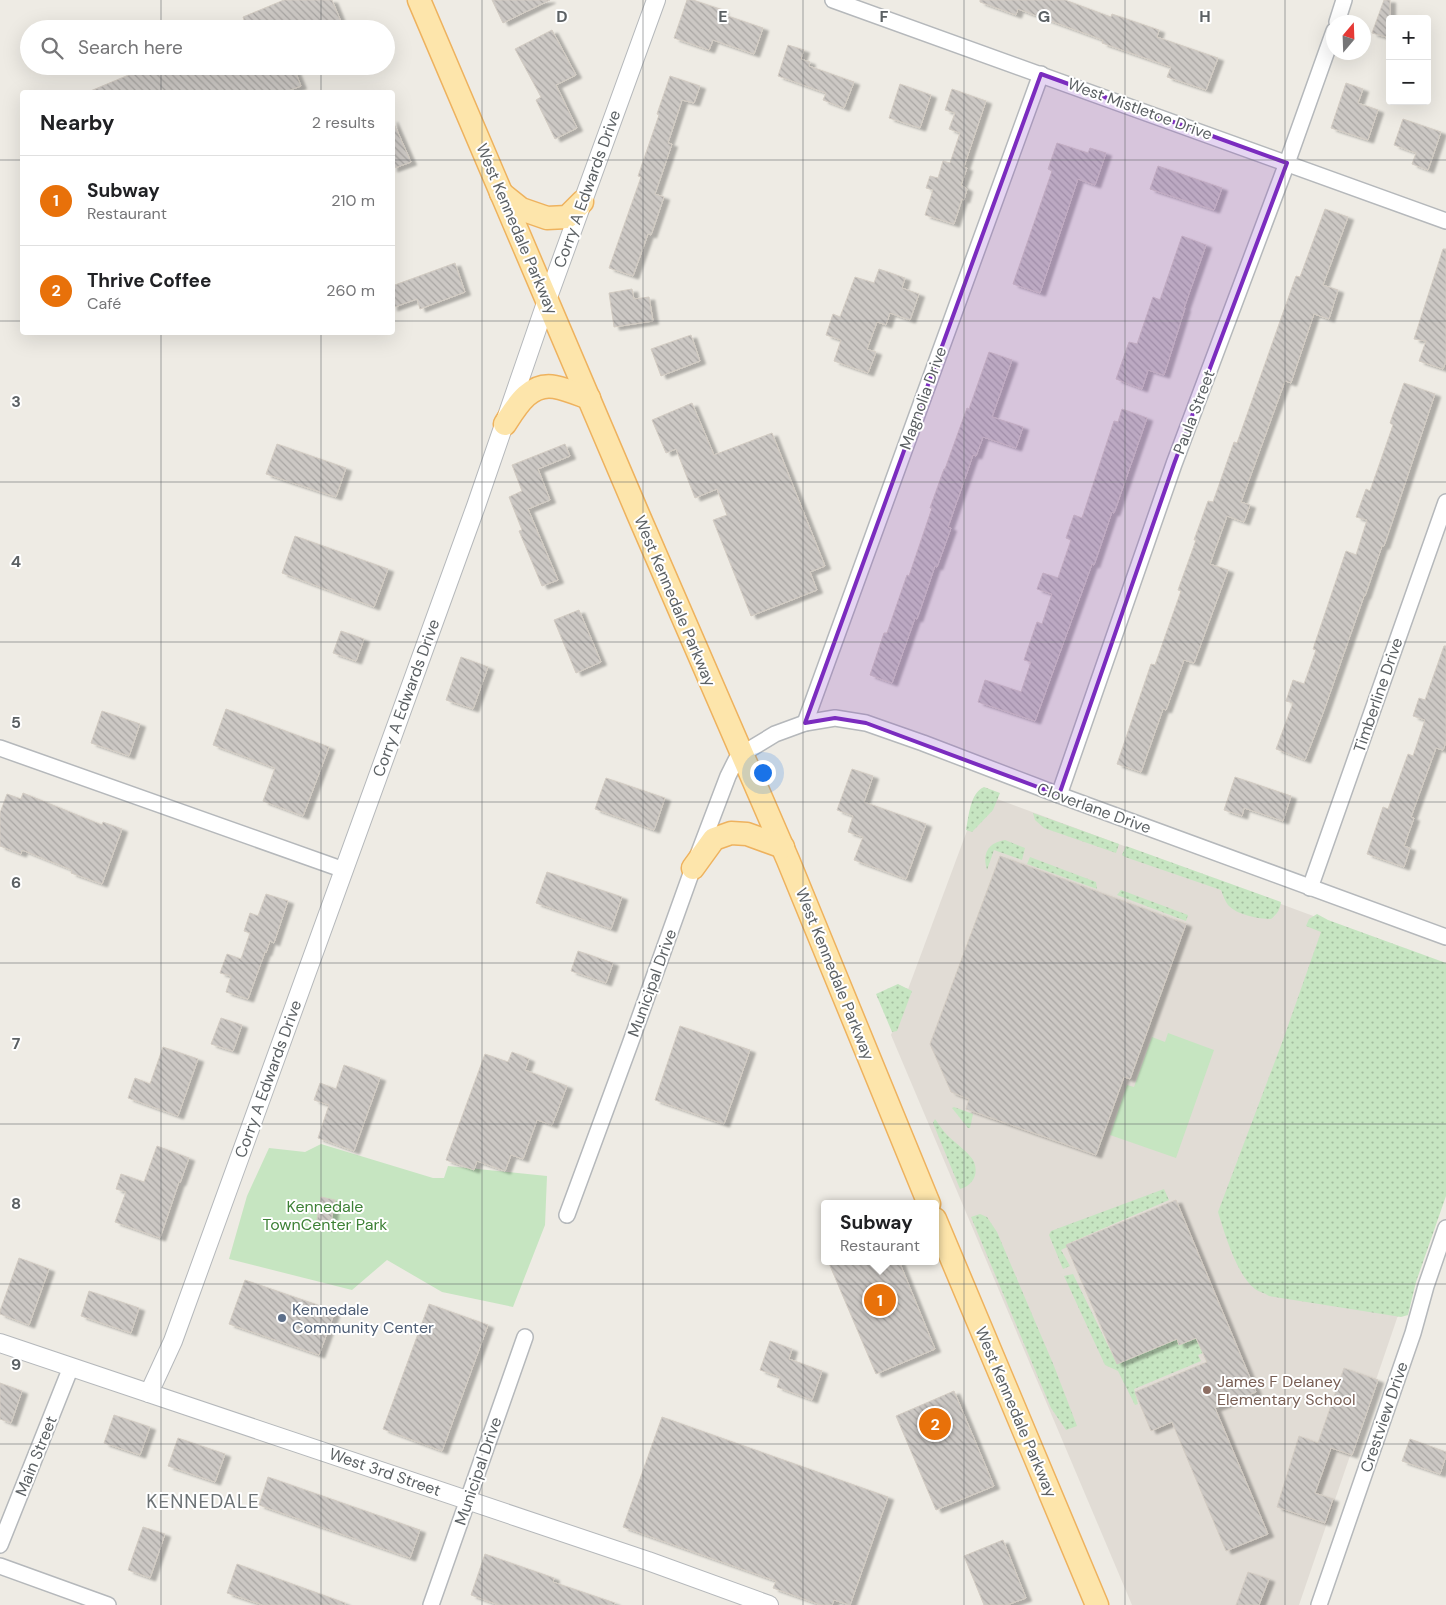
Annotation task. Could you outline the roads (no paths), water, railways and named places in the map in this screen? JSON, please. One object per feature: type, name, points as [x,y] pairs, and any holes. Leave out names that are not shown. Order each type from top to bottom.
[{"type":"main road","name":"West Kennedale Parkway","points":[[419,0],[783,848],[927,1200]]},
{"type":"main road","points":[[501,192],[521,209],[547,218],[567,217],[582,202]]},
{"type":"main road","points":[[504,424],[520,401],[536,388],[553,386],[589,398]]},
{"type":"main road","points":[[693,868],[714,838],[731,833],[747,834],[783,848]]},
{"type":"main road","name":"West Kennedale Parkway","points":[[939,1229],[1097,1605]]},
{"type":"street","name":"Corry A Edwards Drive","points":[[150,1393],[170,1350],[476,506],[547,300],[656,0]]},
{"type":"street","name":"West Mistletoe Drive","points":[[833,0],[1446,220]]},
{"type":"street","points":[[1339,15],[1344,0]]},
{"type":"street","name":"Paula Street","points":[[1059,795],[1174,464],[1326,53]]},
{"type":"street","name":"Magnolia Drive","points":[[805,723],[1041,74]]},
{"type":"street","name":"Timberline Drive","points":[[1310,888],[1446,502]]},
{"type":"street","name":"Cloverlane Drive","points":[[742,754],[775,734],[805,723],[835,718],[866,723],[1446,937]]},
{"type":"street","points":[[0,748],[344,870]]},
{"type":"street","name":"Municipal Drive","points":[[566,1215],[728,776],[736,760],[742,754]]},
{"type":"street","name":"Crestview Drive","points":[[1319,1605],[1413,1333],[1426,1286],[1446,1228]]},
{"type":"street","name":"Municipal Drive","points":[[431,1605],[525,1337]]},
{"type":"street","name":"West 3rd Street","points":[[0,1342],[648,1561],[769,1605]]},
{"type":"street","name":"Main Street","points":[[0,1545],[71,1367]]},
{"type":"street","points":[[0,1566],[108,1605]]},
{"type":"place","name":"Subway","points":[[880,1300]]},
{"type":"place","name":"Kennedale Community Center","points":[[282,1318]]},
{"type":"place","name":"James F Delaney Elementary School","points":[[1207,1390]]},
{"type":"place","name":"Thrive Coffee","points":[[935,1424]]},
{"type":"district","name":"KENNEDALE","points":[[203,1501]]},
{"type":"park label","name":"Kennedale TownCenter Park","points":[[325,1215]]}]
